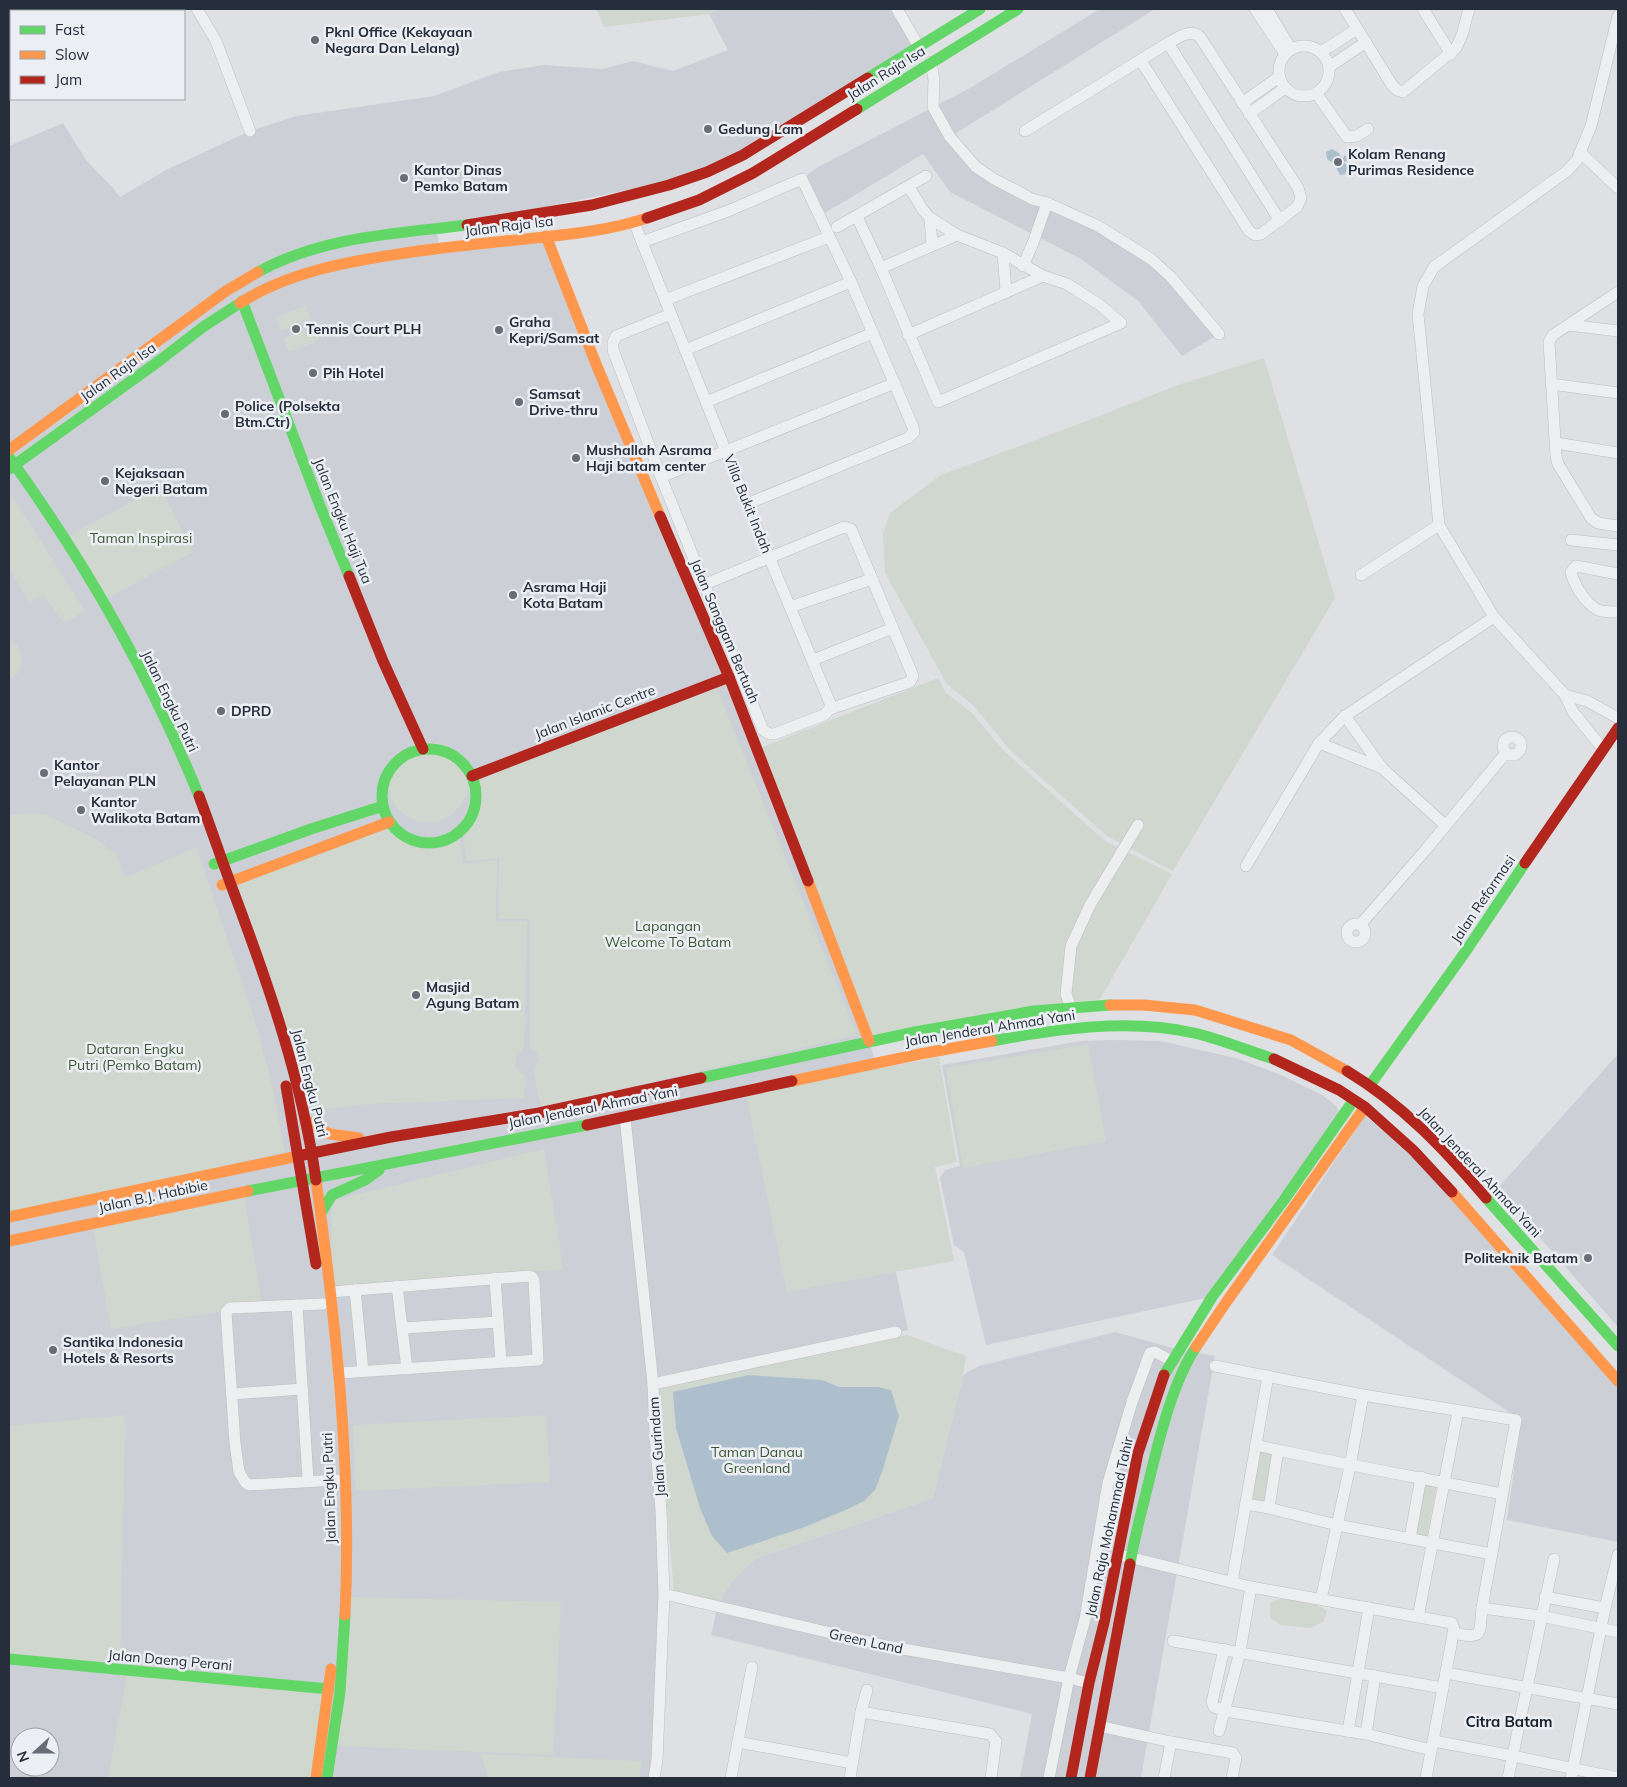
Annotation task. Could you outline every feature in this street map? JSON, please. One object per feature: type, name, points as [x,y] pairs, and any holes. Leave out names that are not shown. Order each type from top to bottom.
[{"type":"main road","name":"Jalan Raja Isa","points":[[9,450],[226,291],[260,271],[297,254],[334,243],[538,215],[640,195],[696,176],[743,155],[980,9]]},
{"type":"main road","name":"Jalan Raja Isa","points":[[11,464],[159,361],[203,327],[264,289],[317,269],[439,248],[587,232],[634,222],[699,200],[753,174],[1018,9]]},
{"type":"main road","points":[[743,155],[753,174]]},
{"type":"main road","points":[[436,228],[439,248]]},
{"type":"main road","name":"Jalan Sanggam Bertuah","points":[[546,236],[596,364],[729,677],[869,1041]]},
{"type":"main road","name":"Jalan Engku Haji Tua","points":[[242,301],[320,506],[383,661],[424,749]]},
{"type":"main road","name":"Jalan Engku Putri","points":[[11,464],[73,550],[160,709],[183,761],[226,883],[259,960],[306,1120],[316,1178],[340,1373],[346,1511],[346,1596],[340,1690],[327,1778]]},
{"type":"main road","name":"Jalan Engku Putri","points":[[9,476],[64,554],[123,660],[176,766],[218,862]]},
{"type":"main road","name":"Jalan Islamic Centre","points":[[472,776],[729,677]]},
{"type":"main road","name":"Jalan Reformasi","points":[[1370,1085],[1466,951],[1618,728]]},
{"type":"main road","points":[[424,749],[440,750],[453,755],[464,764],[472,776],[476,790],[475,808],[471,818],[462,831],[444,842],[427,844],[411,840],[398,832],[389,822],[383,806],[383,786],[391,767],[400,758],[424,749]]},
{"type":"main road","points":[[218,862],[383,806]]},
{"type":"main road","points":[[226,883],[389,822]]},
{"type":"main road","name":"Jalan Engku Putri","points":[[226,883],[280,1061],[299,1156],[331,1365],[337,1480],[337,1570],[334,1638],[329,1690],[316,1778]]},
{"type":"main road","name":"Jalan Jenderal Ahmad Yani","points":[[299,1156],[377,1140],[539,1113],[869,1041],[1034,1011],[1112,1005],[1144,1005],[1195,1010],[1291,1040],[1370,1085],[1423,1129],[1618,1346]]},
{"type":"main road","name":"Jalan Jenderal Ahmad Yani","points":[[303,1180],[625,1117],[920,1054],[1040,1032],[1115,1026],[1141,1026],[1194,1034],[1283,1062],[1339,1090],[1353,1101],[1365,1107],[1413,1150],[1450,1190],[1618,1381]]},
{"type":"main road","points":[[737,1071],[741,1092]]},
{"type":"main road","name":"Jalan Raja Mohammad Tahir","points":[[1070,1778],[1089,1683],[1104,1624],[1138,1453],[1164,1374],[1212,1297],[1284,1200],[1353,1101]]},
{"type":"main road","name":"Jalan Raja Mohammad Tahir","points":[[1090,1778],[1131,1558],[1157,1449],[1180,1376],[1185,1364],[1227,1301],[1365,1107]]},
{"type":"main road","points":[[306,1120],[326,1133],[337,1137],[377,1140]]},
{"type":"main road","name":"Jalan B.J. Habibie","points":[[9,1217],[299,1156]]},
{"type":"main road","points":[[320,1213],[332,1195],[365,1180],[388,1163]]},
{"type":"main road","name":"Jalan B.J. Habibie","points":[[9,1241],[303,1180]]},
{"type":"main road","name":"Jalan Daeng Perani","points":[[9,1660],[329,1690]]},
{"type":"street","points":[[197,9],[216,41],[250,130]]},
{"type":"street","points":[[897,9],[919,46]]},
{"type":"street","points":[[1255,9],[1288,51]]},
{"type":"street","points":[[1267,9],[1288,51]]},
{"type":"street","points":[[1345,9],[1392,85],[1399,92],[1407,90],[1451,54],[1458,45],[1468,9]]},
{"type":"street","points":[[1423,9],[1451,54]]},
{"type":"street","points":[[1603,749],[1578,720],[1565,695],[1494,617],[1439,525],[1418,314],[1423,286],[1434,267],[1568,171],[1577,160],[1590,126],[1618,16]]},
{"type":"street","points":[[1321,52],[1357,29]]},
{"type":"street","points":[[1025,131],[1142,61],[1168,43],[1189,33],[1197,34],[1298,188],[1301,198],[1297,207],[1260,234],[1249,231],[1142,61]]},
{"type":"street","points":[[1329,67],[1366,42]]},
{"type":"street","points":[[1168,43],[1280,221]]},
{"type":"street","points":[[1297,46],[1310,46],[1321,52],[1329,67],[1329,77],[1324,86],[1316,93],[1300,96],[1292,94],[1285,88],[1279,77],[1279,65],[1288,51],[1297,46]]},
{"type":"street","points":[[931,62],[934,80],[933,107],[950,137],[976,166],[994,179],[1032,199],[1047,203],[1098,226],[1151,259],[1171,277],[1220,334]]},
{"type":"street","points":[[1242,103],[1279,77]]},
{"type":"street","points":[[1249,114],[1285,88]]},
{"type":"street","points":[[1316,93],[1346,137],[1357,136],[1368,128]]},
{"type":"street","points":[[1580,152],[1618,188]]},
{"type":"street","points":[[838,227],[926,176]]},
{"type":"street","points":[[642,242],[728,211],[802,179],[896,383],[913,426],[914,432],[908,438],[747,504]]},
{"type":"street","points":[[857,217],[881,268],[938,402],[1121,322],[1100,305],[1067,284],[1042,276],[1003,253],[957,235],[930,218],[909,187]]},
{"type":"street","points":[[1023,266],[1047,203]]},
{"type":"street","points":[[930,218],[932,245]]},
{"type":"street","name":"Villa Bukit Indah","points":[[634,222],[684,350],[813,660],[830,706]]},
{"type":"street","points":[[881,268],[957,235]]},
{"type":"street","points":[[665,300],[829,237]]},
{"type":"street","points":[[1003,253],[1006,292]]},
{"type":"street","points":[[908,335],[1042,276]]},
{"type":"street","points":[[684,350],[851,282]]},
{"type":"street","points":[[1618,292],[1553,335],[1549,342],[1558,464],[1590,518],[1598,524],[1618,526]]},
{"type":"street","points":[[671,314],[616,336],[613,350],[661,477],[704,585],[765,732],[774,734],[824,715],[830,706],[910,682],[913,676],[851,529],[844,527],[704,585]]},
{"type":"street","points":[[1568,325],[1618,331]]},
{"type":"street","points":[[706,402],[873,333]]},
{"type":"street","points":[[661,477],[896,383]]},
{"type":"street","points":[[1551,384],[1618,393]]},
{"type":"street","points":[[1556,443],[1618,453]]},
{"type":"street","points":[[1361,575],[1439,525]]},
{"type":"street","points":[[1571,540],[1618,546]]},
{"type":"street","points":[[1618,574],[1576,566],[1571,572],[1577,589],[1597,609],[1618,612]]},
{"type":"street","points":[[790,607],[872,579]]},
{"type":"street","points":[[1246,866],[1318,743],[1345,716],[1494,617]]},
{"type":"street","points":[[813,660],[893,628]]},
{"type":"street","points":[[1565,695],[1587,701],[1618,718]]},
{"type":"street","points":[[1345,716],[1382,768],[1444,825]]},
{"type":"street","points":[[1318,743],[1382,768]]},
{"type":"street","points":[[1360,925],[1506,753]]},
{"type":"street","points":[[1071,1008],[1066,994],[1072,946],[1090,905],[1138,825]]},
{"type":"street","name":"Jalan Gurindam","points":[[625,1117],[653,1384],[664,1594],[658,1760],[654,1778]]},
{"type":"street","points":[[331,1292],[495,1278],[529,1276],[534,1280],[538,1359],[535,1362],[501,1362],[340,1373]]},
{"type":"street","points":[[495,1278],[501,1362]]},
{"type":"street","points":[[397,1286],[407,1369]]},
{"type":"street","points":[[355,1290],[363,1371]]},
{"type":"street","points":[[323,1304],[227,1309],[235,1443],[240,1472],[245,1482],[249,1484],[337,1480]]},
{"type":"street","points":[[297,1305],[308,1480]]},
{"type":"street","points":[[402,1328],[498,1322]]},
{"type":"street","points":[[653,1384],[896,1332]]},
{"type":"street","points":[[1049,1778],[1069,1678],[1085,1619],[1108,1483],[1132,1402],[1150,1354],[1155,1352],[1172,1361]]},
{"type":"street","points":[[1215,1366],[1363,1395],[1516,1420],[1482,1608],[1480,1631],[1472,1637],[1453,1633]]},
{"type":"street","points":[[1232,1582],[1268,1376]]},
{"type":"street","points":[[232,1394],[302,1390]]},
{"type":"street","points":[[1321,1599],[1350,1466],[1363,1395]]},
{"type":"street","points":[[1418,1617],[1458,1411]]},
{"type":"street","points":[[1256,1445],[1350,1466],[1421,1477],[1502,1494]]},
{"type":"street","points":[[1269,1508],[1278,1450]]},
{"type":"street","points":[[1410,1538],[1421,1477]]},
{"type":"street","points":[[1106,1498],[1127,1505]]},
{"type":"street","points":[[1246,1504],[1337,1525],[1492,1554]]},
{"type":"street","points":[[1118,1554],[1251,1587],[1452,1623],[1454,1626],[1453,1633],[1426,1778]]},
{"type":"street","points":[[1572,1773],[1605,1608],[1618,1555]]},
{"type":"street","points":[[1508,1778],[1554,1559]]},
{"type":"street","points":[[1219,1731],[1240,1652],[1251,1587]]},
{"type":"street","name":"Green Land","points":[[664,1594],[886,1646],[1089,1683]]},
{"type":"street","points":[[1545,1597],[1605,1608]]},
{"type":"street","points":[[1348,1731],[1369,1608]]},
{"type":"street","points":[[1482,1608],[1542,1616],[1618,1632]]},
{"type":"street","points":[[1174,1641],[1443,1688]]},
{"type":"street","points":[[1224,1649],[1212,1702],[1214,1707],[1225,1711],[1432,1746],[1513,1756],[1572,1773],[1618,1778]]},
{"type":"street","points":[[731,1778],[752,1667]]},
{"type":"street","points":[[1446,1673],[1618,1704]]},
{"type":"street","points":[[1366,1734],[1375,1676]]},
{"type":"street","points":[[850,1778],[861,1712],[867,1690]]},
{"type":"street","points":[[861,1712],[990,1734],[996,1741],[991,1778]]},
{"type":"street","points":[[1099,1726],[1234,1754],[1236,1758],[1232,1778]]},
{"type":"street","points":[[738,1742],[852,1763]]},
{"type":"street","points":[[1164,1778],[1171,1742]]},
{"type":"shaded area","points":[[719,9],[811,9],[812,11],[817,9],[897,9],[919,47],[696,176],[437,229],[439,248],[546,236],[869,1041],[885,1092],[860,1097],[908,1330],[653,1384],[661,1511],[654,1778],[9,1778],[9,146],[63,123],[86,160],[120,197],[168,169],[250,131],[296,116],[434,96],[499,72],[544,65],[602,69],[633,61],[673,71],[728,50],[709,14]]},
{"type":"shaded area","points":[[1100,9],[1155,9],[950,137],[976,167],[1151,259],[1219,334],[1182,356],[1138,301],[1081,259],[950,192],[923,154],[825,213],[805,177],[818,167],[970,88]]},
{"type":"shaded area","points":[[1081,1041],[1160,1041],[1236,1058],[1281,1075],[1322,1095],[1336,1106],[1340,1113],[1206,1298],[986,1345],[964,1252],[954,1245],[940,1178],[945,1170],[960,1166],[942,1065]]},
{"type":"shaded area","name":"Politeknik Batam","points":[[1618,1054],[1618,1327],[1497,1189]]},
{"type":"shaded area","points":[[1365,1116],[1411,1153],[1618,1386],[1618,1542],[1507,1520],[1521,1420],[1272,1255]]},
{"type":"shaded area","points":[[1115,1332],[1169,1347],[1215,1356],[1141,1778],[1020,1778],[1032,1714],[711,1635],[718,1604],[732,1581],[755,1559],[933,1498],[963,1376],[967,1372],[979,1366]]},
{"type":"green space","points":[[596,9],[719,9],[709,14],[604,27]]},
{"type":"green space","points":[[306,306],[311,319],[281,331],[276,317]]},
{"type":"green space","points":[[314,327],[319,340],[289,352],[284,338]]},
{"type":"green space","points":[[1264,358],[1335,598],[1173,871],[1107,836],[1011,751],[974,706],[947,684],[885,573],[883,534],[890,513],[941,475],[1178,385]]},
{"type":"green space","name":"Taman Inspirasi","points":[[160,487],[193,552],[104,600],[68,536]]},
{"type":"green space","points":[[9,493],[85,611],[64,623],[44,595],[30,602],[9,569]]},
{"type":"green space","points":[[9,638],[21,654],[21,665],[15,676],[9,681]]},
{"type":"green space","points":[[938,678],[946,693],[971,712],[1003,750],[1105,841],[1172,874],[1100,999],[873,1036],[760,748]]},
{"type":"green space","name":"Lapangan Welcome To Batam","points":[[713,679],[857,1035],[541,1107],[533,1070],[539,1060],[536,1052],[530,1048],[530,919],[499,919],[499,858],[466,861],[463,822],[473,808],[478,796],[476,768]]},
{"type":"green space","points":[[428,742],[443,745],[456,754],[465,767],[468,782],[465,797],[456,810],[443,819],[428,822],[413,819],[400,810],[391,797],[388,782],[391,767],[400,754],[413,745]]},
{"type":"green space","name":"Dataran Engku Putri (Pemko Batam)","points":[[31,813],[46,815],[94,838],[116,854],[125,877],[196,848],[252,1011],[270,1076],[285,1152],[9,1215],[9,815]]},
{"type":"green space","points":[[385,825],[408,842],[423,846],[444,843],[456,838],[460,834],[463,864],[497,860],[496,922],[527,921],[524,1047],[515,1057],[516,1067],[521,1073],[525,1074],[524,1098],[367,1104],[314,1111],[236,881]]},
{"type":"green space","points":[[1088,1044],[1106,1141],[963,1168],[946,1068]]},
{"type":"green space","points":[[939,1057],[957,1162],[935,1167],[954,1261],[787,1292],[746,1095]]},
{"type":"green space","points":[[544,1149],[563,1269],[332,1289],[331,1201]]},
{"type":"green space","points":[[244,1194],[262,1305],[111,1329],[93,1227]]},
{"type":"green space","name":"Taman Danau Greenland","points":[[907,1335],[966,1356],[963,1376],[933,1498],[755,1559],[732,1581],[718,1604],[674,1594],[657,1386]]},
{"type":"green space","points":[[125,1415],[120,1664],[9,1654],[9,1426]]},
{"type":"green space","points":[[546,1415],[550,1482],[356,1491],[353,1425]]},
{"type":"green space","points":[[1257,1448],[1276,1451],[1267,1505],[1248,1502]]},
{"type":"green space","points":[[1424,1482],[1437,1484],[1427,1537],[1415,1535]]},
{"type":"green space","points":[[351,1597],[561,1602],[553,1755],[338,1746]]},
{"type":"green space","points":[[1284,1598],[1307,1601],[1317,1605],[1327,1611],[1324,1621],[1311,1628],[1281,1625],[1270,1618],[1270,1603]]},
{"type":"green space","points":[[127,1674],[324,1694],[312,1778],[108,1778]]},
{"type":"green space","points":[[481,1754],[642,1761],[639,1778],[488,1778]]},
{"type":"water","name":"Kolam Renang Purimas Residence","points":[[1332,149],[1339,153],[1342,159],[1345,155],[1349,158],[1348,161],[1343,162],[1349,167],[1345,174],[1340,175],[1334,164],[1327,159],[1326,152]]},
{"type":"water","points":[[749,1375],[822,1380],[839,1387],[878,1387],[891,1390],[899,1416],[875,1490],[864,1501],[802,1528],[727,1553],[712,1536],[700,1508],[676,1428],[673,1392]]},
{"type":"traffic: fast","points":[[868,78],[980,9]]},
{"type":"traffic: fast","points":[[857,109],[1018,9]]},
{"type":"traffic: fast","points":[[258,272],[308,251],[360,238],[467,225]]},
{"type":"traffic: fast","points":[[242,301],[320,506],[349,576]]},
{"type":"traffic: fast","points":[[9,469],[203,327],[240,303]]},
{"type":"traffic: fast","points":[[9,457],[64,537],[114,621],[159,707],[199,796]]},
{"type":"traffic: fast","points":[[429,749],[447,752],[462,763],[473,778],[476,796],[473,814],[462,829],[447,840],[429,843],[411,840],[396,829],[385,814],[382,796],[385,778],[396,763],[411,752],[429,749]]},
{"type":"traffic: fast","points":[[214,864],[311,829],[383,806]]},
{"type":"traffic: fast","points":[[1370,1085],[1466,951],[1525,863]]},
{"type":"traffic: fast","points":[[701,1078],[915,1032],[1034,1011],[1110,1005]]},
{"type":"traffic: fast","points":[[992,1041],[1067,1029],[1144,1026],[1194,1033],[1274,1059]]},
{"type":"traffic: fast","points":[[1164,1375],[1212,1297],[1284,1200],[1353,1101]]},
{"type":"traffic: fast","points":[[248,1191],[587,1125]]},
{"type":"traffic: fast","points":[[321,1213],[332,1195],[365,1180],[379,1170]]},
{"type":"traffic: fast","points":[[1486,1198],[1618,1346]]},
{"type":"traffic: fast","points":[[1130,1564],[1166,1415],[1179,1379],[1196,1347]]},
{"type":"traffic: fast","points":[[327,1778],[340,1692],[345,1615]]},
{"type":"traffic: fast","points":[[9,1659],[329,1689]]},
{"type":"traffic: slow","points":[[240,303],[296,276],[337,265],[378,257],[467,245],[592,231],[620,226],[647,218]]},
{"type":"traffic: slow","points":[[546,236],[596,364],[660,516]]},
{"type":"traffic: slow","points":[[9,450],[226,291],[258,272]]},
{"type":"traffic: slow","points":[[222,885],[389,822]]},
{"type":"traffic: slow","points":[[808,881],[869,1041]]},
{"type":"traffic: slow","points":[[1110,1005],[1144,1005],[1195,1010],[1291,1040],[1347,1071]]},
{"type":"traffic: slow","points":[[792,1081],[992,1041]]},
{"type":"traffic: slow","points":[[1196,1347],[1365,1107]]},
{"type":"traffic: slow","points":[[305,1120],[330,1134],[359,1138]]},
{"type":"traffic: slow","points":[[9,1217],[303,1155]]},
{"type":"traffic: slow","points":[[316,1180],[330,1288],[341,1397],[347,1560],[345,1615]]},
{"type":"traffic: slow","points":[[9,1241],[248,1191]]},
{"type":"traffic: slow","points":[[1452,1192],[1618,1381]]},
{"type":"traffic: slow","points":[[316,1778],[331,1669]]},
{"type":"traffic: jam","points":[[467,225],[592,205],[669,185],[707,172],[743,155],[868,78]]},
{"type":"traffic: jam","points":[[647,218],[699,200],[753,173],[857,109]]},
{"type":"traffic: jam","points":[[660,516],[729,677],[808,881]]},
{"type":"traffic: jam","points":[[349,576],[383,661],[423,749]]},
{"type":"traffic: jam","points":[[472,776],[729,677]]},
{"type":"traffic: jam","points":[[1525,863],[1618,728]]},
{"type":"traffic: jam","points":[[199,796],[260,963],[283,1034],[302,1106],[316,1180]]},
{"type":"traffic: jam","points":[[1274,1059],[1339,1090],[1365,1107],[1413,1150],[1452,1192]]},
{"type":"traffic: jam","points":[[1347,1071],[1386,1098],[1422,1129],[1439,1145],[1486,1198]]},
{"type":"traffic: jam","points":[[303,1155],[391,1137],[539,1113],[701,1078]]},
{"type":"traffic: jam","points":[[587,1125],[792,1081]]},
{"type":"traffic: jam","points":[[286,1086],[316,1264]]},
{"type":"traffic: jam","points":[[1071,1778],[1089,1683],[1104,1623],[1138,1453],[1164,1375]]},
{"type":"traffic: jam","points":[[1090,1778],[1130,1564]]},
{"type":"place","name":"Pknl Office (Kekayaan Negara Dan Lelang)","points":[[315,40]]},
{"type":"place","name":"Gedung Lam","points":[[708,129]]},
{"type":"place","name":"Kolam Renang Purimas Residence","points":[[1338,162]]},
{"type":"place","name":"Kantor Dinas Pemko Batam","points":[[404,178]]},
{"type":"place","name":"Tennis Court PLH","points":[[296,329]]},
{"type":"place","name":"Graha Kepri/Samsat","points":[[499,330]]},
{"type":"place","name":"Pih Hotel","points":[[313,373]]},
{"type":"place","name":"Samsat Drive-thru","points":[[519,402]]},
{"type":"place","name":"Police (Polsekta Btm.Ctr)","points":[[225,414]]},
{"type":"place","name":"Mushallah Asrama Haji batam center","points":[[576,458]]},
{"type":"place","name":"Kejaksaan Negeri Batam","points":[[105,481]]},
{"type":"place","name":"Asrama Haji Kota Batam","points":[[513,595]]},
{"type":"place","name":"DPRD","points":[[221,711]]},
{"type":"place","name":"Kantor Pelayanan PLN","points":[[44,773]]},
{"type":"place","name":"Kantor Walikota Batam","points":[[81,810]]},
{"type":"place","name":"Masjid Agung Batam","points":[[416,995]]},
{"type":"place","name":"Politeknik Batam","points":[[1588,1258]]},
{"type":"place","name":"Santika Indonesia Hotels & Resorts","points":[[53,1350]]},
{"type":"district","name":"Citra Batam","points":[[1509,1722]]}]
